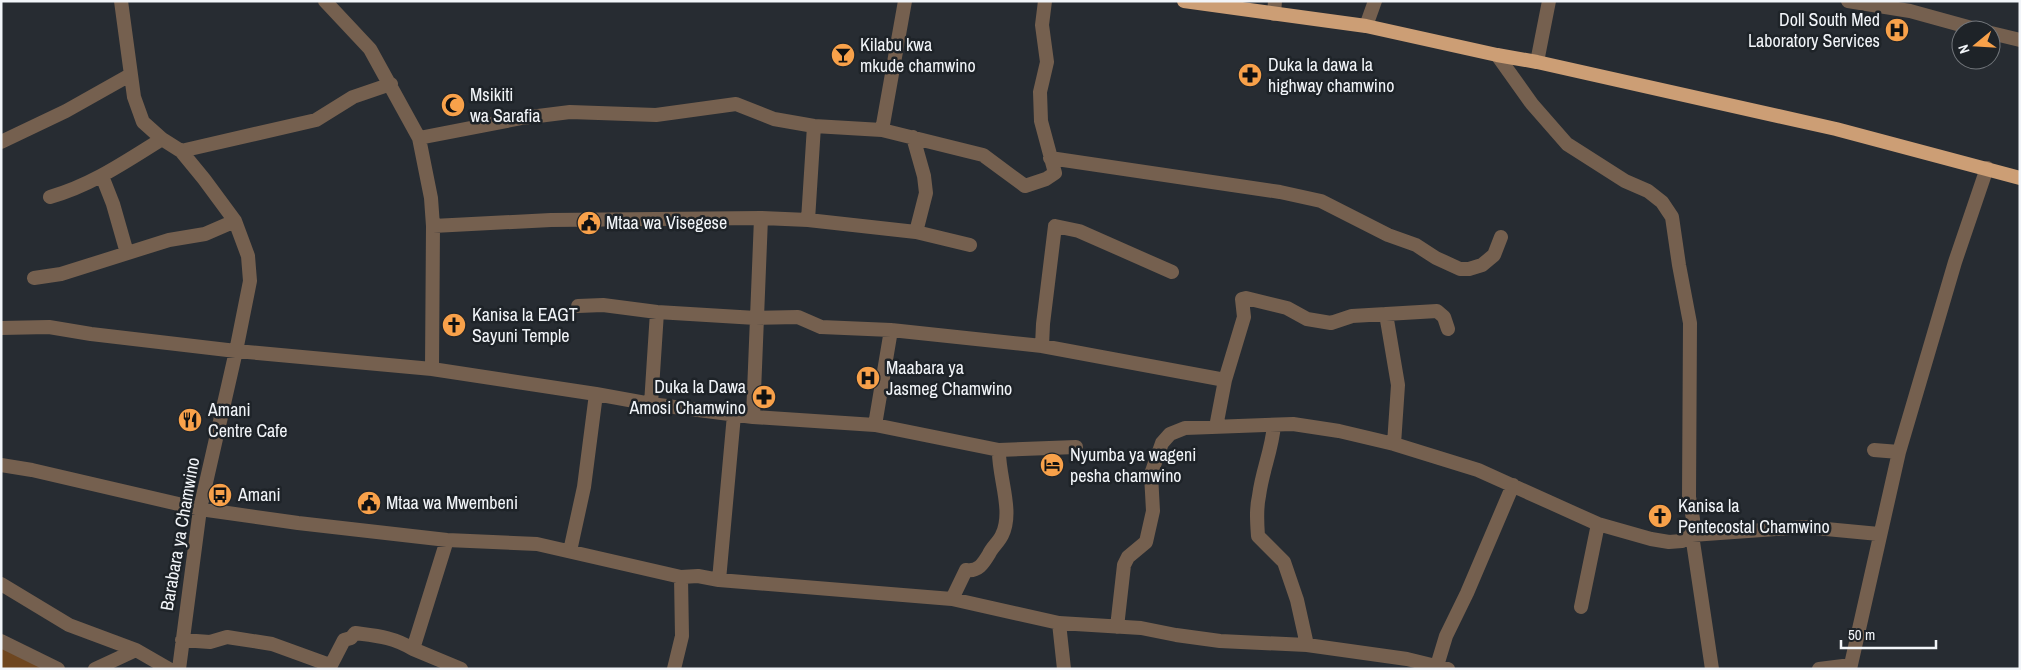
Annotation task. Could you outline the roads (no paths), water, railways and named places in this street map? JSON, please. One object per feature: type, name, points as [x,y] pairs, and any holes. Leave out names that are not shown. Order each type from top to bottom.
[{"type":"highway","points":[[1184,1],[1275,8],[1537,62],[1836,129],[2020,178]]},
{"type":"street","name":"Barabara ya Chamwino","points":[[121,1],[130,75],[134,97],[143,122],[162,139],[181,151],[235,221],[248,256],[250,281],[200,509],[179,669]]},
{"type":"street","points":[[325,1],[370,49],[391,84],[419,138],[431,198],[433,226],[432,368]]},
{"type":"street","points":[[882,130],[905,1]]},
{"type":"street","points":[[419,138],[522,118],[570,112],[656,115],[736,104],[774,119],[814,126],[882,130],[913,136],[982,155],[1025,186],[1046,179],[1056,173],[1050,158],[1041,121],[1040,92],[1047,62],[1042,25],[1045,1]]},
{"type":"street","points":[[1366,26],[1374,1]]},
{"type":"street","points":[[1537,62],[1549,1]]},
{"type":"street","points":[[1848,1],[1911,6],[1951,20]]},
{"type":"street","points":[[2001,35],[2020,40]]},
{"type":"street","points":[[1498,55],[1532,104],[1567,144],[1625,181],[1648,191],[1662,202],[1672,217],[1690,323],[1689,497],[1693,519],[1692,535],[1712,669]]},
{"type":"street","points":[[1,142],[66,111],[130,75]]},
{"type":"street","points":[[181,151],[316,120],[353,97],[391,84]]},
{"type":"street","points":[[808,220],[814,126]]},
{"type":"street","points":[[913,136],[924,176],[926,193],[916,232]]},
{"type":"street","points":[[50,197],[75,190],[102,176],[162,139]]},
{"type":"street","points":[[1050,158],[1280,192],[1321,201],[1388,235],[1416,245],[1436,258],[1460,269],[1469,269],[1482,265],[1494,256],[1501,237]]},
{"type":"street","points":[[1818,669],[1850,667],[1899,452],[1955,262],[1987,168]]},
{"type":"street","points":[[102,176],[113,204],[127,253]]},
{"type":"street","points":[[433,226],[551,220],[760,218],[808,220],[916,232],[970,245]]},
{"type":"street","points":[[753,417],[760,218]]},
{"type":"street","points":[[34,278],[61,274],[169,240],[205,234],[235,221]]},
{"type":"street","points":[[1042,346],[1055,226],[1079,231],[1172,272]]},
{"type":"street","points":[[1216,427],[1224,380],[1244,316],[1242,300],[1246,298],[1287,308],[1307,319],[1331,323],[1352,316],[1437,311],[1444,316],[1448,329]]},
{"type":"street","points":[[578,306],[603,305],[657,312],[756,318],[798,317],[821,327],[891,330],[1042,346],[1224,380]]},
{"type":"street","points":[[651,404],[657,312]]},
{"type":"street","points":[[1386,314],[1398,385],[1394,444]]},
{"type":"street","points":[[1,328],[49,327],[91,334],[236,351],[432,368],[651,404],[734,415],[875,425],[998,450],[1076,447]]},
{"type":"street","points":[[875,425],[891,330]]},
{"type":"street","points":[[570,551],[584,487],[596,394]]},
{"type":"street","points":[[719,580],[734,415]]},
{"type":"street","points":[[1118,626],[1124,566],[1128,558],[1146,542],[1153,511],[1150,474],[1162,443],[1170,434],[1185,428],[1293,424],[1339,431],[1394,444],[1478,470],[1598,524],[1651,539],[1669,542],[1682,541],[1692,535],[1805,527],[1880,534]]},
{"type":"street","points":[[1274,426],[1272,447],[1259,494],[1256,513],[1258,536],[1284,562],[1298,600],[1307,645]]},
{"type":"street","points":[[952,599],[966,570],[973,571],[983,565],[991,549],[1002,536],[1006,522],[1006,502],[998,466],[998,450]]},
{"type":"street","points":[[1874,450],[1899,452]]},
{"type":"street","points":[[1,465],[32,470],[200,509],[298,524],[447,540],[537,544],[681,577],[698,576],[719,580],[952,599],[1059,623],[1118,626],[1220,641],[1307,645],[1407,659],[1440,668],[1446,636],[1467,593],[1513,485]]},
{"type":"street","points":[[1581,607],[1598,524]]},
{"type":"street","points":[[413,648],[447,540]]},
{"type":"street","points":[[674,669],[682,636],[681,577]]},
{"type":"street","points":[[1,584],[70,625],[136,650],[152,664],[169,669]]},
{"type":"street","points":[[1059,623],[1064,669]]},
{"type":"street","points":[[182,640],[210,642],[226,637],[272,644],[330,667],[344,640],[351,638],[355,633],[378,634],[402,642],[461,669]]},
{"type":"street","points":[[1,641],[58,669]]},
{"type":"street","points":[[95,669],[136,650]]},
{"type":"place","name":"Doll South Med Laboratory Services","points":[[1897,30]]},
{"type":"place","name":"Kilabu kwa mkude chamwino","points":[[843,55]]},
{"type":"place","name":"Duka la dawa la highway chamwino","points":[[1250,75]]},
{"type":"place","name":"Msikiti wa Sarafia","points":[[453,105]]},
{"type":"place","name":"Mtaa wa Visegese","points":[[589,223]]},
{"type":"place","name":"Kanisa la EAGT Sayuni Temple","points":[[454,325]]},
{"type":"place","name":"Maabara ya Jasmeg Chamwino","points":[[868,378]]},
{"type":"place","name":"Duka la Dawa Amosi Chamwino","points":[[764,397]]},
{"type":"place","name":"Amani Centre Cafe","points":[[190,420]]},
{"type":"place","name":"Nyumba ya wageni pesha chamwino","points":[[1052,465]]},
{"type":"place","name":"Amani","points":[[220,495]]},
{"type":"place","name":"Mtaa wa Mwembeni","points":[[369,503]]},
{"type":"place","name":"Kanisa la Pentecostal Chamwino","points":[[1660,516]]}]
